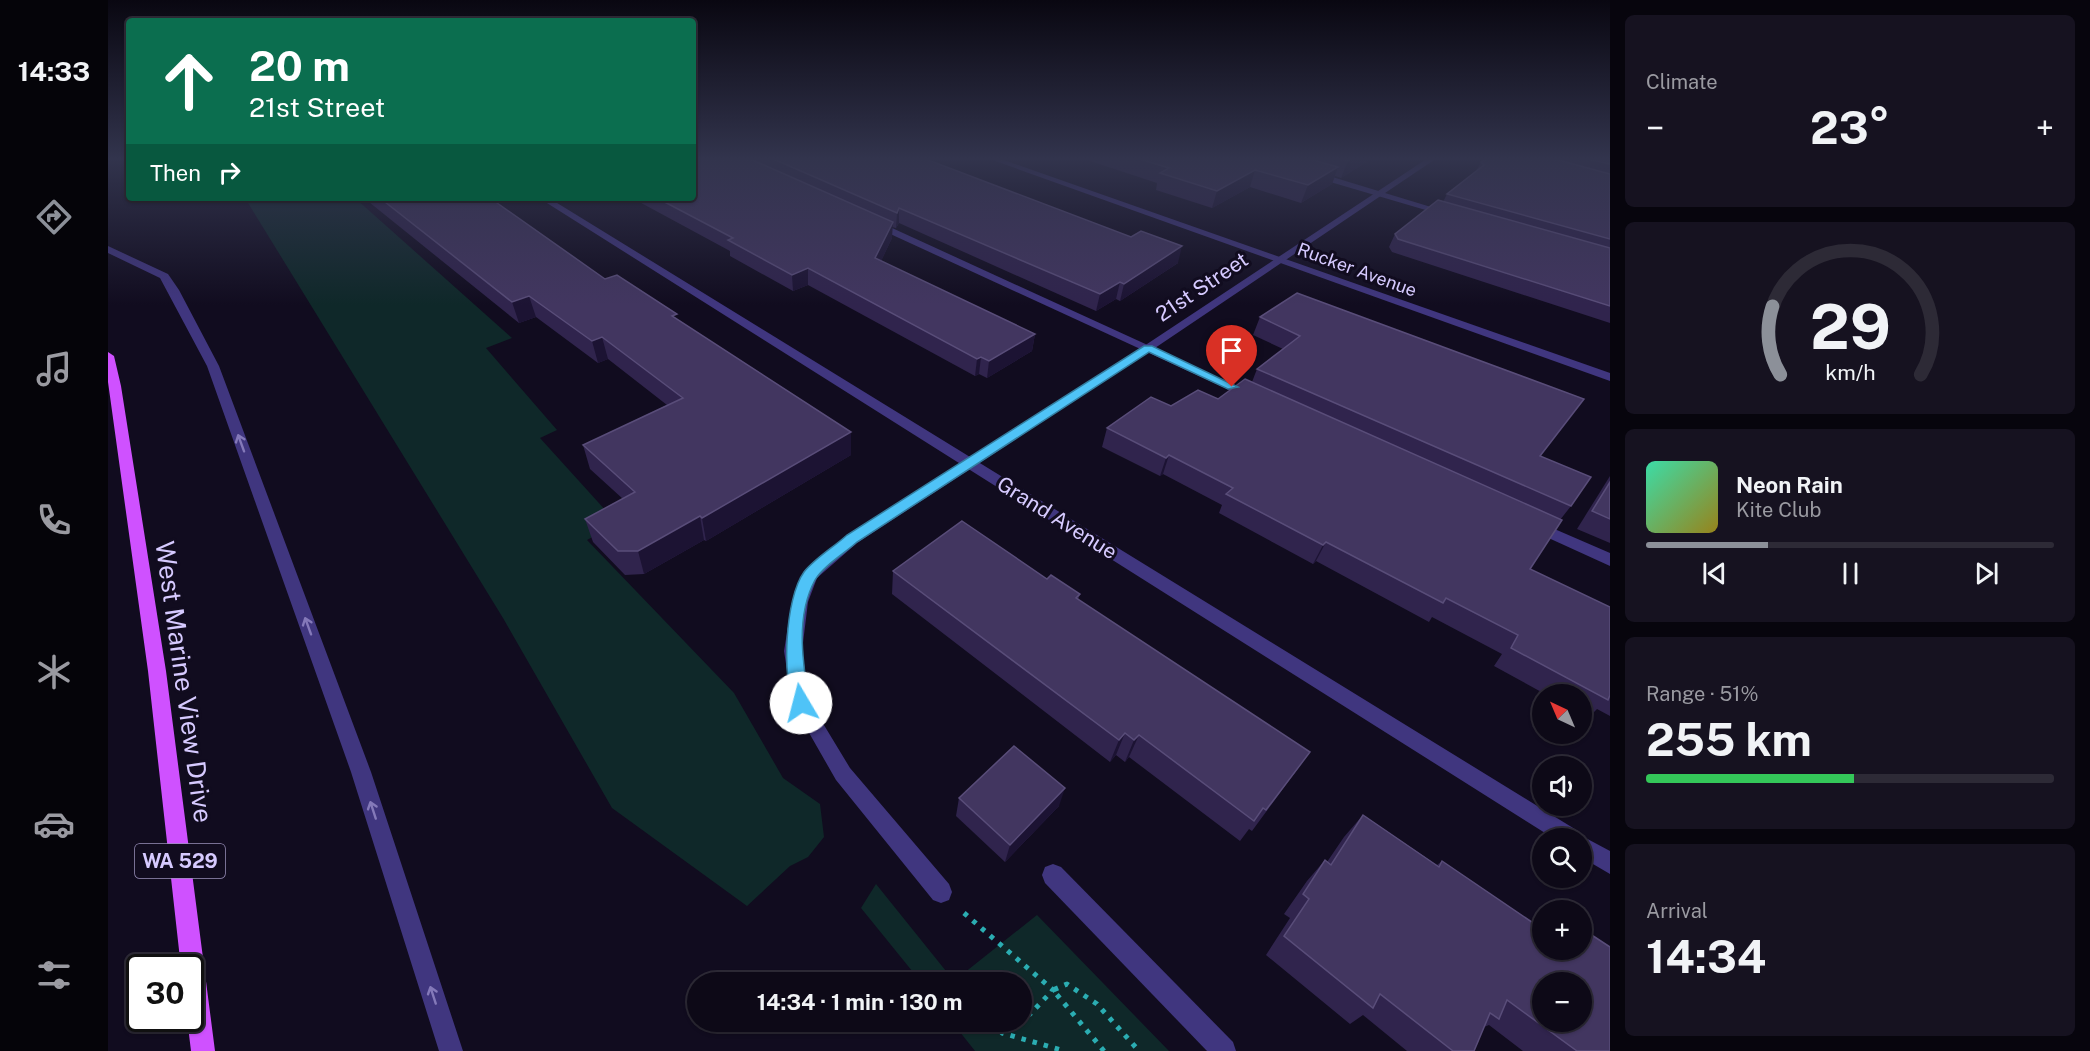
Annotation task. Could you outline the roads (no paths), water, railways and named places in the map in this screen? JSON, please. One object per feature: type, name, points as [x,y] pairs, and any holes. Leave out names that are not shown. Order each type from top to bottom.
[{"type":"main road","name":"West Marine View Drive","points":[[108,357],[115,386],[157,671],[204,1051]]},
{"type":"street","name":"Grand Avenue","points":[[560,207],[1555,828]]},
{"type":"street","name":"Rucker Avenue","points":[[1130,207],[1610,377]]},
{"type":"street","name":"21st Street","points":[[941,892],[843,774],[801,703],[794,651],[800,602],[810,575],[852,539],[1148,348],[1358,207]]},
{"type":"street","points":[[1424,207],[1455,216]]},
{"type":"street","points":[[868,221],[1266,402]]},
{"type":"street","points":[[108,249],[164,276],[174,290],[213,366],[361,772],[451,1051]]},
{"type":"street","points":[[1524,520],[1610,560]]},
{"type":"street","points":[[1592,852],[1610,863]]},
{"type":"street","points":[[1053,875],[1224,1051]]}]
